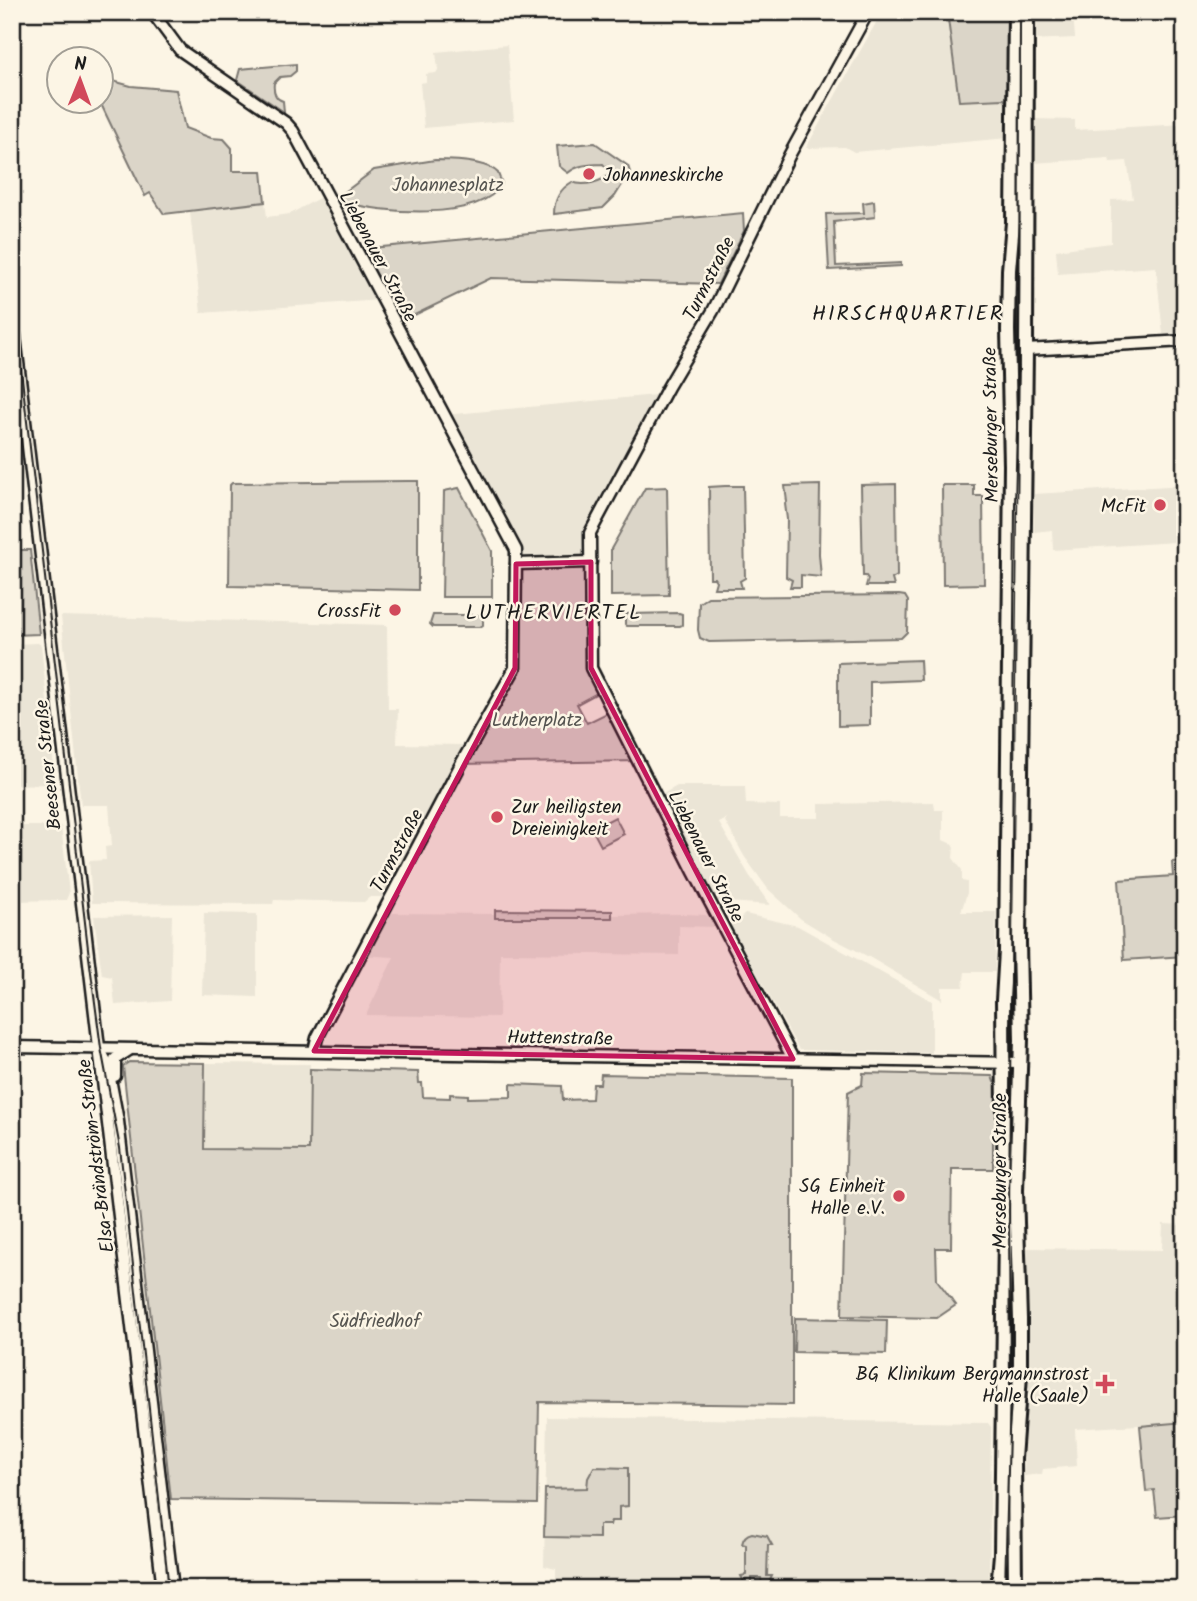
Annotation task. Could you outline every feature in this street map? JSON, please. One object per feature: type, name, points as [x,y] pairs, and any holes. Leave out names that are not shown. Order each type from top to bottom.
[{"type":"main road","name":"Merseburger Straße","points":[[1015,12],[1013,222],[1008,306],[1020,1063],[1016,1168],[1020,1336],[1014,1459],[1015,1589]]},
{"type":"main road","name":"Merseburger Straße","points":[[998,1589],[1001,1553],[1005,1271],[1003,1000],[1014,753],[1026,350],[1027,12]]},
{"type":"main road","points":[[1009,351],[1026,350]]},
{"type":"street","name":"Liebenauer Straße","points":[[152,12],[180,50],[286,123],[293,131],[511,539],[516,550],[516,564]]},
{"type":"street","name":"Turmstraße","points":[[591,562],[590,533],[730,277],[790,154],[868,12]]},
{"type":"street","name":"Beesener Straße","points":[[12,311],[99,1048]]},
{"type":"street","points":[[1026,350],[1185,341]]},
{"type":"street","name":"Liebenauer Straße","points":[[591,562],[592,668],[694,872],[793,1059]]},
{"type":"street","points":[[516,564],[591,562]]},
{"type":"street","name":"Turmstraße","points":[[314,1051],[317,1038],[414,853],[515,668],[516,564]]},
{"type":"street","name":"Huttenstraße","points":[[12,1047],[1020,1063]]},
{"type":"street","name":"Elsa-Brändström-Straße","points":[[99,1048],[107,1063],[117,1117],[173,1589]]},
{"type":"street","name":"Elsa-Brändström-Straße","points":[[99,1048],[163,1589]]},
{"type":"street","points":[[117,1117],[120,1103],[114,1065],[117,1056],[133,1049]]},
{"type":"highlighted area","points":[[591,562],[591,668],[793,1059],[314,1051],[515,668],[516,564]]},
{"type":"shaded area","points":[[882,12],[947,12],[959,101],[1005,99],[1008,105],[1008,138],[854,152],[845,147],[806,148]]},
{"type":"shaded area","points":[[1019,12],[1024,12],[1022,334],[1017,337],[1014,331]]},
{"type":"shaded area","points":[[1031,12],[1073,12],[1075,38],[1031,40]]},
{"type":"shaded area","points":[[507,45],[514,120],[424,128],[420,83],[426,82],[426,74],[436,73],[438,70],[436,52]]},
{"type":"shaded area","points":[[1032,119],[1075,120],[1075,130],[1185,124],[1185,333],[1163,334],[1156,267],[1058,274],[1056,250],[1111,243],[1111,200],[1133,199],[1127,161],[1110,162],[1109,158],[1033,163]]},
{"type":"shaded area","points":[[321,197],[380,300],[201,313],[190,212],[265,202],[267,217],[290,214]]},
{"type":"shaded area","points":[[1014,365],[1022,365],[1017,751],[1011,751]]},
{"type":"shaded area","points":[[666,394],[590,533],[591,562],[516,564],[516,550],[444,415]]},
{"type":"shaded area","points":[[1185,485],[1185,599],[1182,599],[1175,542],[1053,550],[1052,530],[1034,532],[1034,494]]},
{"type":"shaded area","points":[[61,616],[387,625],[388,709],[398,709],[397,744],[466,745],[383,897],[370,897],[364,902],[274,900],[273,904],[92,903],[89,861],[106,860],[105,847],[112,846],[109,805],[81,805]]},
{"type":"shaded area","points":[[12,644],[41,645],[55,777],[51,784],[12,785]]},
{"type":"shaded area","points":[[1011,757],[1017,757],[1017,1047],[1009,1056],[1006,1043]]},
{"type":"shaded area","points":[[677,786],[745,786],[746,804],[780,805],[780,818],[819,818],[819,804],[934,802],[935,810],[943,810],[943,840],[954,845],[953,858],[962,870],[962,881],[967,882],[967,893],[961,912],[996,912],[995,972],[965,972],[963,987],[942,987],[942,1000],[832,938],[801,919],[768,889],[744,856],[725,821],[727,818],[719,823],[770,905],[716,901],[659,796]]},
{"type":"shaded area","points":[[12,826],[61,826],[69,893],[66,900],[12,901]]},
{"type":"shaded area","points":[[204,913],[257,914],[257,997],[202,995]]},
{"type":"shaded area","points":[[392,913],[495,914],[496,918],[611,918],[612,915],[684,914],[706,915],[718,927],[679,926],[679,955],[500,953],[499,1017],[366,1015],[394,957],[359,955]]},
{"type":"shaded area","points":[[745,914],[798,926],[932,1001],[932,1053],[799,1050],[731,926]]},
{"type":"shaded area","points":[[172,915],[170,1001],[115,1005],[112,977],[102,975],[94,916]]},
{"type":"shaded area","points":[[205,1063],[310,1064],[309,1151],[204,1149]]},
{"type":"shaded area","name":"BG Klinikum Bergmannstrost Halle (Saale)","points":[[1163,1224],[1185,1225],[1185,1422],[1075,1429],[1077,1466],[1043,1469],[1042,1474],[1024,1476],[1027,1248],[1162,1250]]},
{"type":"shaded area","points":[[1007,1296],[1015,1296],[1012,1589],[1002,1589]]},
{"type":"shaded area","points":[[547,1417],[988,1423],[991,1427],[989,1589],[646,1589],[646,1586],[556,1585],[556,1569],[544,1566]]},
{"type":"green space","points":[[947,12],[1008,12],[1008,105],[1004,99],[959,101]]},
{"type":"green space","points":[[296,64],[296,71],[290,76],[280,77],[274,83],[275,94],[283,101],[284,112],[237,80],[240,69]]},
{"type":"green space","points":[[116,82],[176,90],[185,128],[211,138],[224,139],[232,148],[232,171],[262,171],[265,202],[164,214],[150,193],[145,196],[107,116],[116,116]]},
{"type":"green space","points":[[595,143],[628,166],[630,172],[615,196],[603,208],[554,214],[558,195],[572,182],[593,183],[611,173],[603,164],[580,166],[568,173],[559,166],[557,146]]},
{"type":"green space","name":"Johannesplatz","points":[[435,160],[486,166],[498,173],[502,184],[490,196],[472,205],[451,209],[403,211],[342,202],[341,195],[374,170]]},
{"type":"green space","points":[[874,201],[875,217],[834,222],[836,266],[901,263],[901,266],[829,270],[826,214],[864,213],[863,203]]},
{"type":"green space","points":[[743,213],[744,231],[718,284],[491,278],[396,324],[358,253],[371,248]]},
{"type":"green space","points":[[418,481],[418,590],[229,586],[232,483]]},
{"type":"green space","points":[[896,484],[897,576],[892,579],[894,586],[866,586],[868,579],[863,576],[861,485]]},
{"type":"green space","points":[[820,485],[821,577],[801,575],[801,587],[790,587],[792,580],[786,577],[785,486]]},
{"type":"green space","points":[[942,485],[974,485],[974,496],[983,496],[984,584],[943,585]]},
{"type":"green space","points":[[743,486],[745,578],[740,581],[742,588],[714,588],[716,581],[710,578],[709,487]]},
{"type":"green space","points":[[667,487],[669,595],[611,596],[611,549],[645,488]]},
{"type":"green space","points":[[459,488],[492,551],[492,597],[442,597],[444,491]]},
{"type":"green space","points":[[12,550],[30,550],[39,634],[12,635]]},
{"type":"green space","name":"Lutherplatz","points":[[591,562],[591,668],[603,690],[577,704],[587,723],[613,710],[639,761],[461,764],[515,668],[516,564]]},
{"type":"green space","points":[[905,596],[908,601],[907,632],[901,638],[709,642],[700,638],[698,630],[699,603],[708,597]]},
{"type":"green space","points":[[627,614],[682,614],[680,626],[625,624]]},
{"type":"green space","points":[[433,615],[481,615],[483,625],[433,627],[430,624]]},
{"type":"green space","points":[[920,660],[921,680],[870,682],[870,725],[838,726],[838,663]]},
{"type":"green space","points":[[615,817],[624,834],[601,846],[592,829]]},
{"type":"green space","points":[[1185,861],[1185,956],[1124,960],[1119,880],[1173,876],[1172,862]]},
{"type":"green space","points":[[495,910],[612,911],[612,918],[495,918]]},
{"type":"green space","name":"Südfriedhof","points":[[129,1062],[205,1063],[204,1149],[309,1150],[310,1069],[418,1072],[423,1097],[450,1098],[450,1094],[468,1095],[468,1098],[511,1097],[511,1084],[562,1086],[563,1100],[592,1099],[593,1084],[600,1084],[601,1074],[792,1078],[792,1405],[539,1402],[537,1504],[171,1499],[123,1066]]},
{"type":"green space","name":"SG Einheit Halle e.V.","points":[[863,1073],[992,1076],[994,1082],[1001,1082],[1002,1140],[993,1139],[993,1169],[952,1169],[951,1248],[936,1248],[937,1280],[956,1305],[937,1318],[842,1316],[848,1092],[862,1085]]},
{"type":"green space","points":[[795,1318],[887,1320],[886,1354],[794,1352]]},
{"type":"green space","points":[[1185,1422],[1185,1515],[1157,1517],[1154,1490],[1146,1491],[1140,1426]]},
{"type":"green space","points":[[594,1467],[628,1468],[628,1506],[619,1507],[619,1521],[611,1521],[610,1525],[599,1525],[599,1538],[544,1537],[545,1489],[587,1488],[588,1478]]},
{"type":"green space","points":[[748,1534],[767,1536],[772,1545],[768,1545],[767,1576],[772,1576],[769,1583],[762,1586],[761,1578],[751,1578],[751,1586],[744,1582],[741,1576],[746,1575],[746,1545],[742,1544]]},
{"type":"tram line","points":[[1005,1589],[1010,1391],[1009,1211],[1015,505],[1019,350],[1020,12]]},
{"type":"tram line","points":[[12,292],[89,957],[101,1048],[120,1148],[169,1589]]},
{"type":"place","name":"Johanneskirche","points":[[589,174]]},
{"type":"place","name":"McFit","points":[[1160,505]]},
{"type":"place","name":"CrossFit","points":[[395,610]]},
{"type":"place","name":"Zur heiligsten Dreieinigkeit","points":[[497,817]]},
{"type":"place","name":"SG Einheit Halle e.V.","points":[[899,1196]]},
{"type":"place","name":"BG Klinikum Bergmannstrost Halle (Saale)","points":[[1105,1384]]},
{"type":"district","name":"HIRSCHQUARTIER","points":[[908,313]]},
{"type":"district","name":"LUTHERVIERTEL","points":[[554,612]]}]
